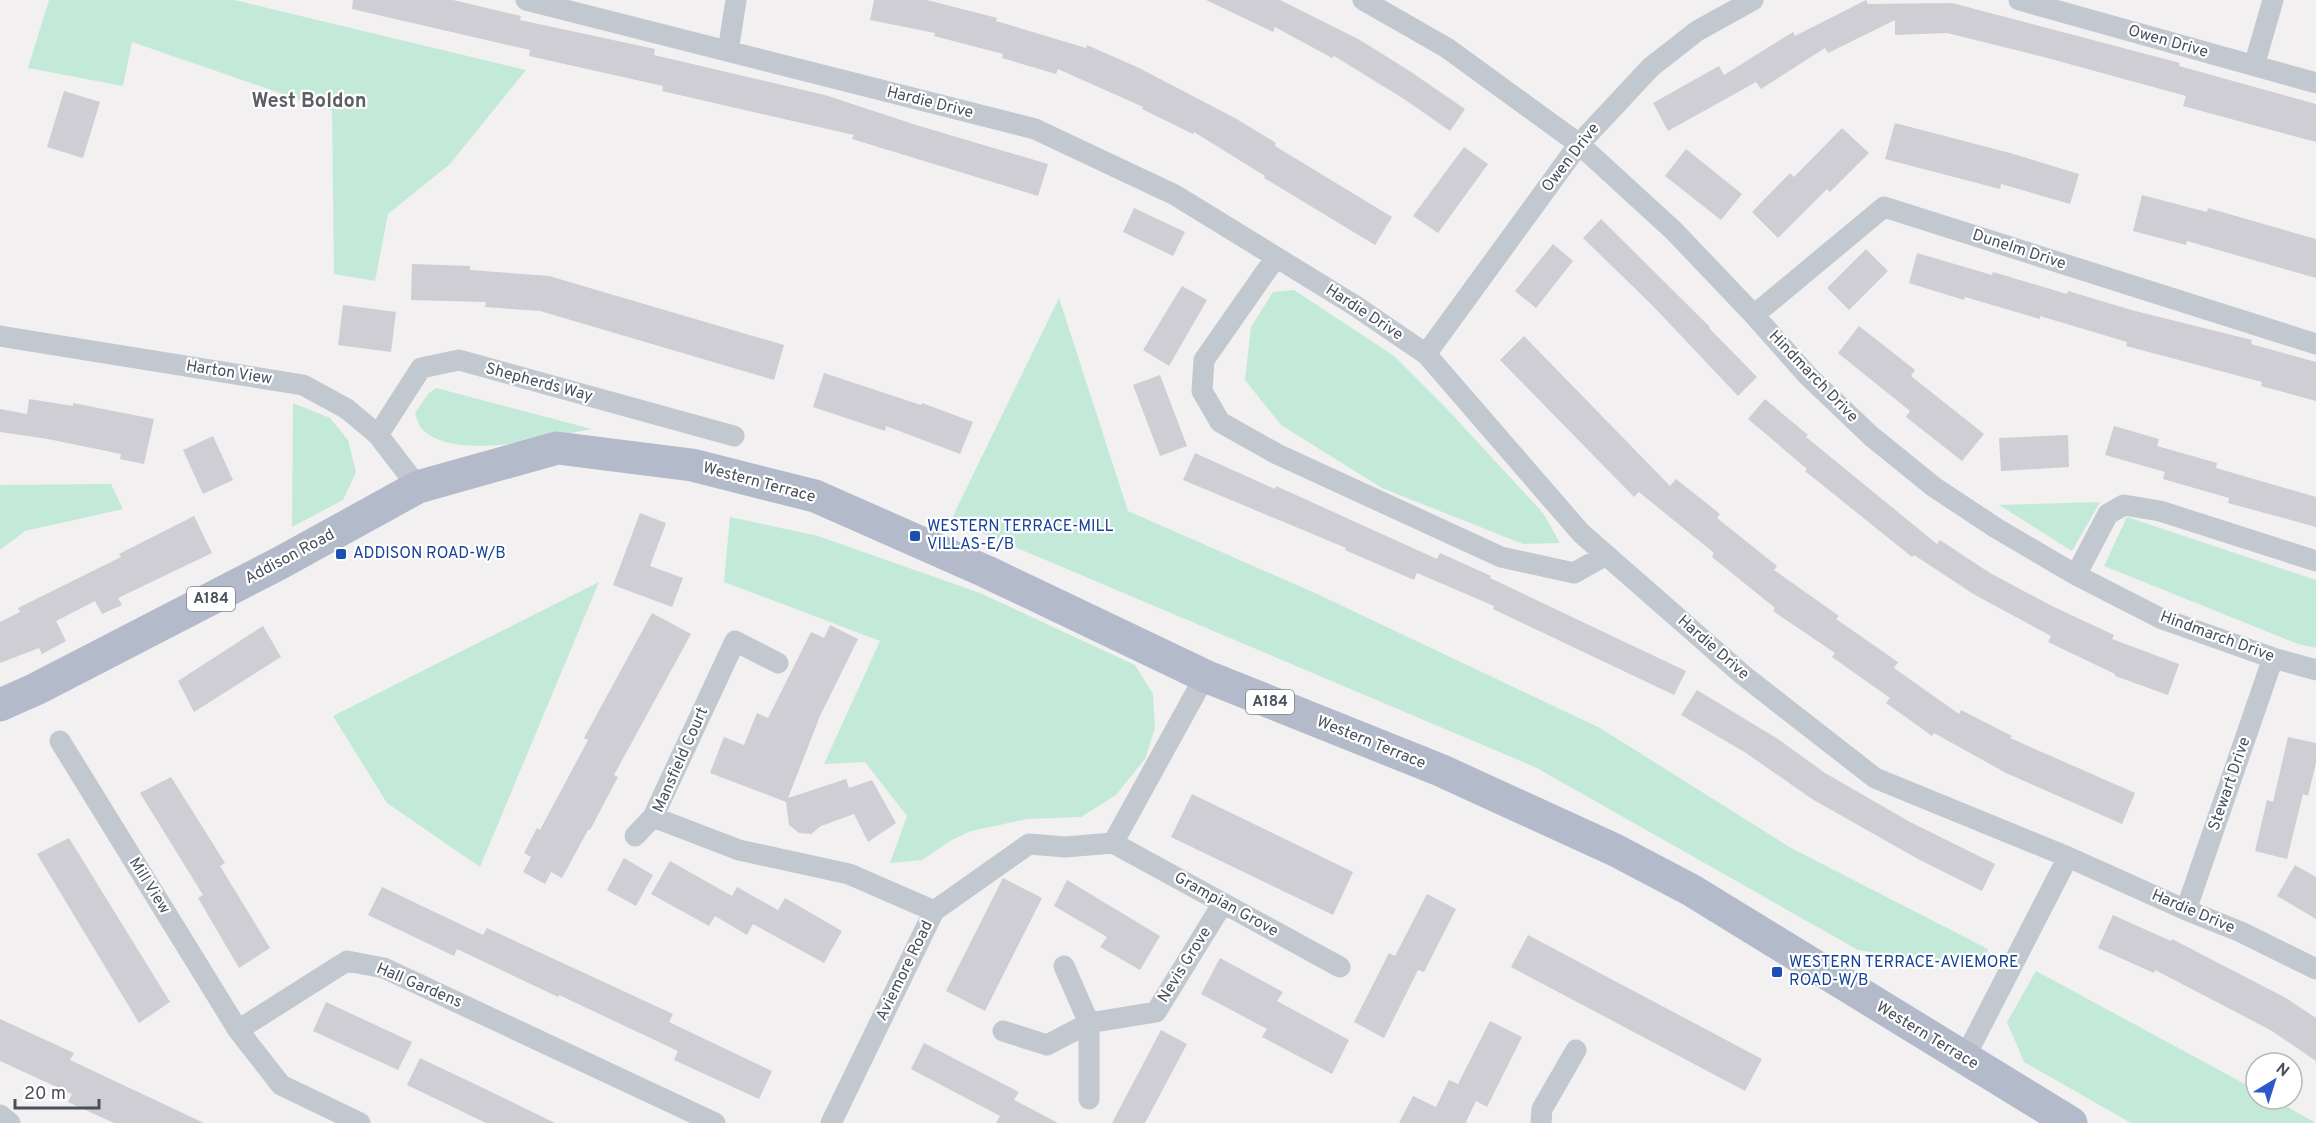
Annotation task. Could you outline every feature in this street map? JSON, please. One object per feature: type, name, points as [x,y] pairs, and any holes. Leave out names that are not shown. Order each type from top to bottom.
[{"type":"main road","name":"Western Terrace","points":[[418,487],[557,448],[692,465],[815,496],[987,572],[1205,676],[1440,770],[1615,850],[1691,890],[2071,1123]]},
{"type":"main road","name":"Addison Road","points":[[0,705],[36,689],[280,563],[418,487]]},
{"type":"street","name":"Hardie Drive","points":[[526,0],[1035,129],[1175,195],[1354,305],[1426,354],[1581,533],[1743,675],[1875,778],[2068,857],[2241,932],[2316,969]]},
{"type":"street","points":[[728,51],[736,0]]},
{"type":"street","name":"Hindmarch Drive","points":[[1363,0],[1447,48],[1579,144],[1674,231],[1808,376],[1871,436],[1934,487],[1996,528],[2076,575],[2160,618],[2273,658],[2316,670]]},
{"type":"street","name":"Owen Drive","points":[[1426,354],[1579,144],[1651,67],[1697,31],[1753,0]]},
{"type":"street","name":"Owen Drive","points":[[2019,0],[2316,84]]},
{"type":"street","points":[[2254,66],[2273,0]]},
{"type":"street","name":"Dunelm Drive","points":[[1754,315],[1884,207],[2316,344]]},
{"type":"street","points":[[1276,257],[1204,360],[1202,391],[1220,422],[1277,454],[1501,557],[1574,573],[1606,555]]},
{"type":"street","name":"Harton View","points":[[0,336],[303,385],[347,409],[378,435],[418,487]]},
{"type":"street","name":"Shepherds Way","points":[[378,435],[421,368],[459,360],[734,436]]},
{"type":"street","points":[[2076,575],[2108,514],[2124,505],[2160,511],[2316,561]]},
{"type":"street","name":"Mansfield Court","points":[[778,663],[735,640],[652,817],[739,850],[849,874],[934,911]]},
{"type":"street","name":"Stewart Drive","points":[[2186,910],[2273,658]]},
{"type":"street","points":[[1113,843],[1205,676]]},
{"type":"street","name":"Mill View","points":[[60,741],[238,1030]]},
{"type":"street","points":[[635,836],[652,817]]},
{"type":"street","name":"Grampian Grove","points":[[1113,843],[1340,967]]},
{"type":"street","name":"Aviemore Road","points":[[831,1123],[934,911],[1029,844],[1065,847],[1113,843]]},
{"type":"street","points":[[1964,1059],[2068,857]]},
{"type":"street","name":"Nevis Grove","points":[[1003,1031],[1047,1045],[1089,1023],[1156,1012],[1223,903]]},
{"type":"street","name":"Hall Gardens","points":[[238,1030],[347,961],[384,968],[716,1123]]},
{"type":"street","points":[[1064,966],[1089,1023],[1089,1099]]},
{"type":"street","points":[[238,1030],[281,1085],[360,1123]]},
{"type":"street","points":[[1541,1123],[1542,1108],[1576,1050]]},
{"type":"street","points":[[0,1115],[10,1123]]},
{"type":"green space","points":[[49,0],[234,0],[526,70],[450,164],[388,214],[375,281],[334,274],[332,111],[132,42],[123,86],[28,68]]},
{"type":"green space","points":[[1294,290],[1394,356],[1447,409],[1543,513],[1560,543],[1523,544],[1382,488],[1281,425],[1245,380],[1251,327],[1273,292]]},
{"type":"green space","points":[[1059,298],[1128,511],[1315,593],[1600,728],[1791,848],[1988,949],[1983,969],[1858,950],[1535,767],[951,520]]},
{"type":"green space","points":[[436,388],[592,429],[528,441],[479,446],[437,439],[422,429],[415,413],[428,394]]},
{"type":"green space","points":[[293,403],[330,418],[348,440],[356,472],[343,500],[292,527]]},
{"type":"green space","points":[[111,484],[123,509],[25,531],[0,550],[0,485]]},
{"type":"green space","points":[[2100,502],[2072,551],[1999,505]]},
{"type":"green space","points":[[730,517],[818,536],[980,593],[1135,665],[1153,694],[1155,728],[1145,759],[1116,795],[1081,817],[1027,819],[971,831],[950,841],[922,860],[890,863],[907,816],[865,762],[824,764],[880,641],[724,582]]},
{"type":"green space","points":[[2127,517],[2316,580],[2316,648],[2298,644],[2104,566]]},
{"type":"green space","points":[[599,582],[480,867],[387,803],[333,716]]},
{"type":"green space","points":[[2036,971],[2244,1084],[2244,1111],[2294,1111],[2316,1123],[2131,1123],[2024,1062],[2007,1022]]},
{"type":"building","points":[[353,0],[453,0],[521,16],[520,20],[655,49],[654,55],[825,95],[1048,164],[1038,196],[852,139],[854,135],[662,91],[663,86],[529,56],[530,50],[352,9]]},
{"type":"building","points":[[874,0],[927,0],[997,18],[996,21],[1086,48],[1087,45],[1139,68],[1235,118],[1276,143],[1275,146],[1392,217],[1375,245],[1264,178],[1265,176],[1194,132],[1193,134],[1142,109],[1143,107],[1058,69],[1056,74],[1002,58],[1003,54],[934,36],[935,33],[870,20]]},
{"type":"building","points":[[1206,0],[1280,0],[1360,40],[1465,109],[1450,131],[1404,99],[1334,56],[1332,58],[1275,27],[1273,32]]},
{"type":"building","points":[[1866,0],[1868,4],[1952,3],[2180,63],[2179,66],[2316,104],[2316,142],[2183,106],[2186,96],[2040,56],[1947,33],[1895,35],[1895,20],[1828,53],[1825,48],[1761,89],[1756,82],[1668,131],[1653,103],[1719,66],[1724,75],[1793,32],[1795,36]]},
{"type":"building","points":[[64,91],[100,102],[83,158],[47,147]]},
{"type":"building","points":[[1895,123],[2010,153],[2079,174],[2070,204],[2001,184],[2000,189],[1885,159]]},
{"type":"building","points":[[1842,128],[1869,153],[1830,192],[1827,189],[1778,238],[1752,212],[1790,173],[1794,177]]},
{"type":"building","points":[[1464,147],[1488,164],[1438,233],[1413,216]]},
{"type":"building","points":[[1686,149],[1742,194],[1721,220],[1665,176]]},
{"type":"building","points":[[2142,195],[2207,212],[2208,208],[2316,239],[2316,278],[2187,241],[2186,245],[2133,231]]},
{"type":"building","points":[[1134,208],[1185,232],[1173,256],[1123,232]]},
{"type":"building","points":[[1601,219],[1757,377],[1738,396],[1652,305],[1583,238]]},
{"type":"building","points":[[1553,244],[1573,261],[1536,308],[1515,291]]},
{"type":"building","points":[[1866,249],[1888,271],[1849,310],[1827,288]]},
{"type":"building","points":[[1917,253],[1992,275],[1993,272],[2067,294],[2068,291],[2135,311],[2252,340],[2251,344],[2316,362],[2316,401],[2261,386],[2262,382],[2126,346],[2127,342],[2040,316],[2040,319],[1965,297],[1964,300],[1909,283]]},
{"type":"building","points":[[412,264],[470,266],[470,270],[549,276],[784,345],[774,380],[540,311],[485,307],[486,302],[411,300]]},
{"type":"building","points":[[1182,286],[1207,300],[1169,366],[1143,350]]},
{"type":"building","points":[[343,305],[396,312],[391,352],[338,345]]},
{"type":"building","points":[[1859,326],[1915,370],[1911,376],[1984,434],[1962,461],[1906,417],[1910,411],[1838,353]]},
{"type":"building","points":[[1524,336],[1670,486],[1676,479],[1720,514],[1717,518],[1777,566],[1774,570],[1839,616],[1836,619],[1898,662],[1894,668],[1959,714],[1961,710],[2012,736],[2010,738],[2135,793],[2122,824],[2006,773],[1934,733],[1932,736],[1886,703],[1890,698],[1832,657],[1835,653],[1773,611],[1775,608],[1712,557],[1714,553],[1639,492],[1634,497],[1500,360]]},
{"type":"building","points":[[824,373],[921,405],[922,403],[973,422],[960,454],[886,426],[885,431],[813,407]]},
{"type":"building","points":[[1160,375],[1187,446],[1160,456],[1133,385]]},
{"type":"building","points":[[29,399],[73,406],[73,403],[154,419],[144,464],[120,459],[121,454],[0,432],[0,409],[27,414]]},
{"type":"building","points":[[1765,399],[1808,435],[1806,437],[1937,544],[1940,540],[1990,573],[2114,635],[2112,639],[2179,664],[2168,695],[2115,676],[2048,642],[2051,636],[1975,595],[1914,555],[1912,557],[1805,471],[1807,469],[1748,419]]},
{"type":"building","points":[[2114,426],[2159,439],[2157,446],[2217,463],[2216,468],[2316,497],[2316,527],[2228,503],[2229,498],[2163,479],[2165,472],[2105,455]]},
{"type":"building","points":[[2068,435],[2069,467],[2001,471],[1999,438]]},
{"type":"building","points":[[213,436],[233,480],[203,494],[183,450]]},
{"type":"building","points":[[1195,453],[1275,489],[1276,486],[1437,559],[1440,553],[1686,671],[1674,695],[1493,609],[1494,606],[1417,573],[1414,580],[1345,550],[1346,548],[1183,480]]},
{"type":"building","points":[[640,513],[666,523],[650,566],[683,578],[672,607],[613,585]]},
{"type":"building","points":[[194,516],[212,553],[118,598],[122,605],[102,614],[95,601],[56,621],[66,641],[42,654],[39,648],[0,663],[0,622],[20,612],[18,608],[121,557],[119,554]]},
{"type":"building","points":[[652,613],[691,634],[614,775],[618,777],[590,830],[562,878],[551,872],[545,884],[523,872],[531,857],[524,853],[537,828],[540,830],[588,740],[584,738]]},
{"type":"building","points":[[830,625],[858,639],[820,716],[788,798],[846,779],[849,788],[872,780],[896,823],[868,842],[854,814],[821,826],[811,834],[799,833],[789,825],[786,802],[710,773],[724,737],[744,745],[757,713],[768,718],[811,632],[824,638]]},
{"type":"building","points":[[263,626],[281,657],[194,712],[178,681]]},
{"type":"building","points":[[1697,690],[1778,739],[1825,773],[1910,822],[1995,864],[1982,891],[1918,859],[1812,799],[1746,753],[1681,715]]},
{"type":"building","points":[[2288,737],[2316,743],[2316,763],[2308,796],[2303,794],[2287,859],[2255,851],[2267,800],[2273,802]]},
{"type":"building","points":[[171,777],[225,863],[220,866],[270,948],[239,968],[198,898],[203,895],[140,793]]},
{"type":"building","points":[[1192,794],[1353,872],[1333,915],[1171,837]]},
{"type":"building","points":[[69,838],[170,1002],[139,1023],[37,854]]},
{"type":"building","points":[[624,858],[653,875],[636,906],[607,890]]},
{"type":"building","points":[[670,861],[732,896],[737,887],[778,910],[785,898],[842,931],[824,963],[753,924],[747,935],[715,916],[709,926],[651,894]]},
{"type":"building","points":[[2295,865],[2316,877],[2316,919],[2277,896]]},
{"type":"building","points":[[1003,878],[1042,898],[985,1011],[946,991]]},
{"type":"building","points":[[1067,880],[1160,936],[1140,970],[1100,947],[1107,937],[1054,906]]},
{"type":"building","points":[[382,887],[483,935],[487,928],[673,1014],[669,1022],[772,1071],[759,1099],[674,1060],[678,1051],[559,995],[558,997],[457,949],[454,956],[368,915]]},
{"type":"building","points":[[1427,894],[1456,909],[1424,972],[1418,970],[1384,1038],[1354,1022],[1389,953],[1395,956]]},
{"type":"building","points":[[2113,915],[2171,941],[2172,939],[2286,998],[2316,1018],[2316,1061],[2272,1031],[2155,970],[2154,973],[2098,948]]},
{"type":"building","points":[[1528,935],[1762,1059],[1745,1091],[1511,967]]},
{"type":"building","points":[[1220,958],[1283,992],[1277,1001],[1349,1040],[1332,1074],[1262,1037],[1267,1029],[1201,994]]},
{"type":"building","points":[[326,1002],[412,1042],[398,1070],[313,1031]]},
{"type":"building","points":[[0,1019],[74,1053],[70,1060],[204,1123],[114,1123],[68,1102],[72,1094],[0,1061]]},
{"type":"building","points":[[1490,1021],[1522,1037],[1487,1107],[1476,1101],[1466,1122],[1468,1123],[1399,1123],[1413,1096],[1436,1107],[1449,1080],[1458,1084]]},
{"type":"building","points":[[1161,1030],[1187,1044],[1145,1123],[1112,1123]]},
{"type":"building","points":[[924,1043],[1019,1092],[1014,1100],[1058,1123],[996,1123],[1000,1116],[911,1069]]},
{"type":"building","points":[[420,1058],[555,1123],[486,1123],[407,1085]]},
{"type":"place","name":"WESTERN TERRACE-MILL VILLAS-E/B","points":[[915,536]]},
{"type":"place","name":"ADDISON ROAD-W/B","points":[[341,554]]},
{"type":"place","name":"WESTERN TERRACE-AVIEMORE ROAD-W/B","points":[[1777,972]]},
{"type":"district","name":"West Boldon","points":[[309,102]]}]
